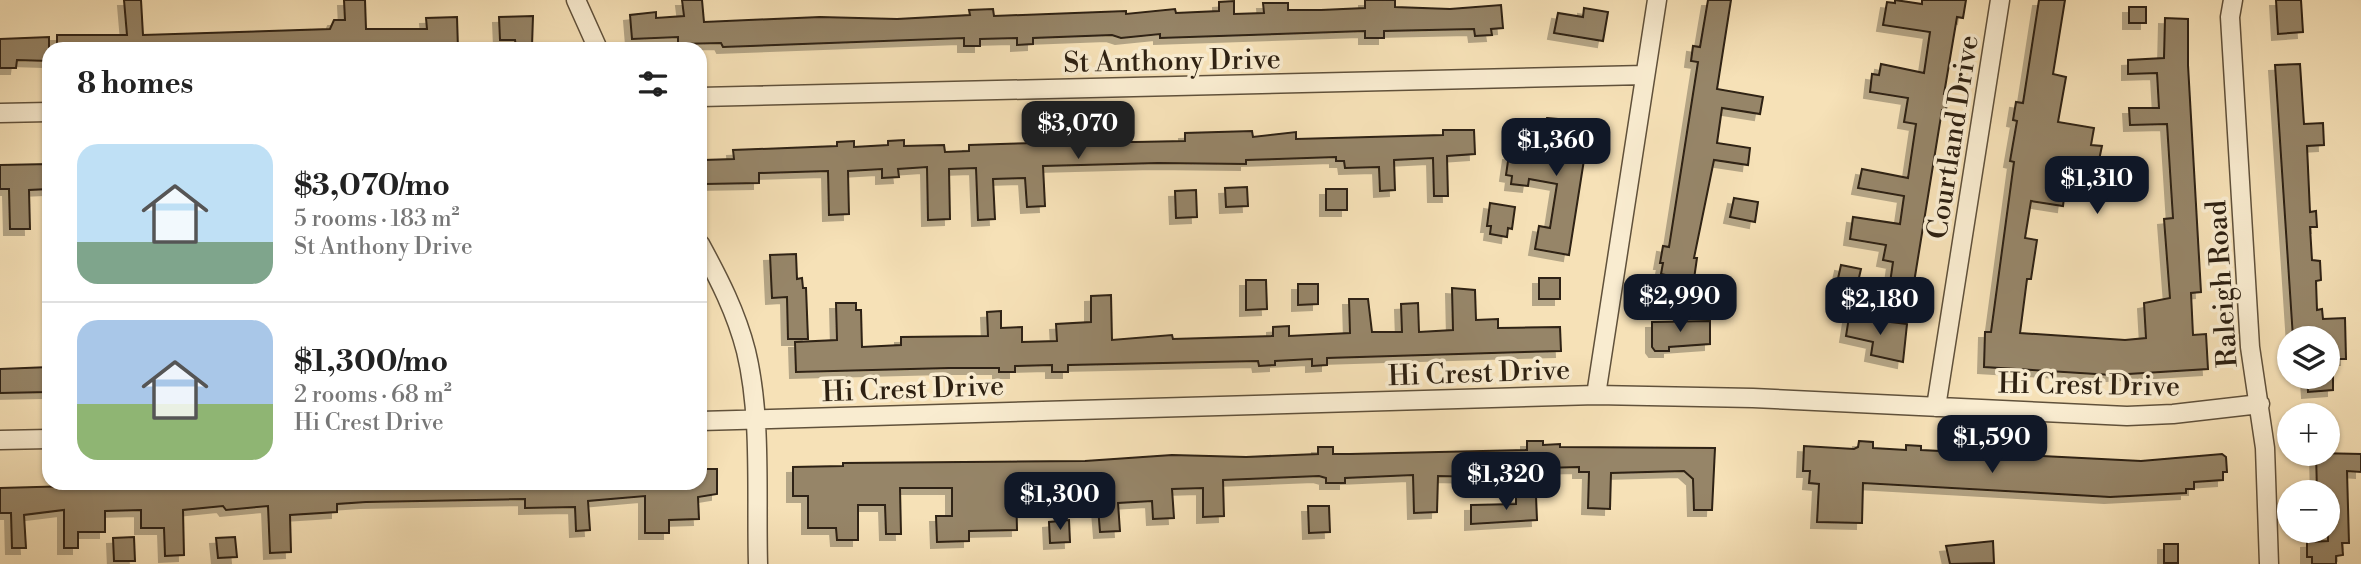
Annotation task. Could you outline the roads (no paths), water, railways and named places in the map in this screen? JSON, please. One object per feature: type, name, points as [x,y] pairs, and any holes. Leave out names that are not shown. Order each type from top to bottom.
[{"type":"street","points":[[576,0],[595,42]]},
{"type":"street","points":[[1596,394],[1657,0]]},
{"type":"street","name":"Courtland Drive","points":[[1936,407],[2000,0]]},
{"type":"street","name":"Raleigh Road","points":[[2234,0],[2230,17],[2250,347],[2265,448],[2269,564]]},
{"type":"street","name":"St Anthony Drive","points":[[707,97],[1645,75]]},
{"type":"street","points":[[0,113],[42,112]]},
{"type":"street","points":[[707,257],[738,322],[752,385],[758,564]]},
{"type":"street","name":"Hi Crest Drive","points":[[707,421],[1596,394],[2127,416],[2174,414],[2260,404]]},
{"type":"street","points":[[0,440],[42,439]]}]
